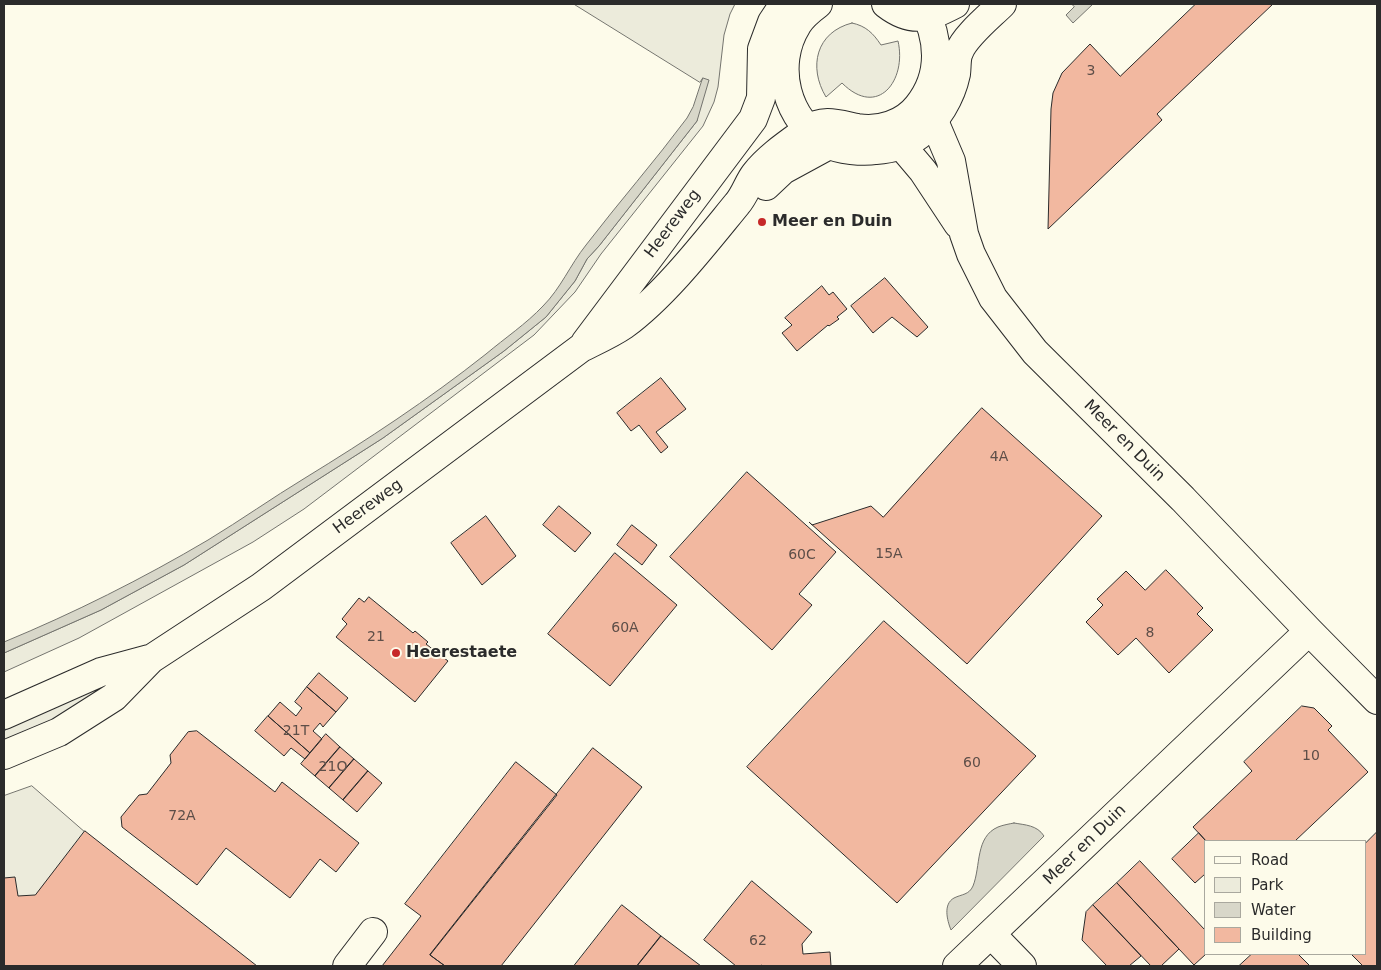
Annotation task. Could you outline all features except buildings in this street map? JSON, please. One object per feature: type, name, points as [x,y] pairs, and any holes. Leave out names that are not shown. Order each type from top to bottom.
[{"type":"main road","points":[[886,4],[906,16],[915,18],[924,10],[955,4]]},
{"type":"main road","points":[[929,109],[947,100],[953,86],[959,51],[1002,4]]},
{"type":"main road","points":[[804,6],[789,42],[784,70],[788,98],[797,114],[818,137],[866,151],[886,150],[918,136],[929,109],[936,52],[935,37],[924,10]]},
{"type":"main road","name":"Heereweg","points":[[581,348],[753,119],[761,98],[762,49],[772,22],[804,6]]},
{"type":"main road","name":"Heereweg","points":[[4,755],[59,732],[114,697],[151,659],[261,587],[581,348],[624,325],[662,291],[739,201],[767,186],[818,137],[821,122],[833,122],[868,129],[890,126],[909,115],[929,109]]},
{"type":"main road","name":"Meer en Duin","points":[[929,109],[951,161],[964,234],[971,254],[993,298],[1034,352],[1183,499],[1377,700]]},
{"type":"main road","name":"Meer en Duin","points":[[901,145],[923,171],[964,234]]},
{"type":"main road","name":"Meer en Duin","points":[[957,966],[1309,631]]},
{"type":"main road","name":"Heereweg","points":[[4,715],[101,672],[151,659]]},
{"type":"main road","points":[[347,966],[373,932]]},
{"type":"main road","points":[[991,934],[1022,966]]},
{"type":"green space","points":[[574,4],[735,4],[724,35],[718,87],[714,102],[703,126],[601,254],[575,292],[534,335],[304,509],[253,542],[79,638],[4,672],[4,653],[101,610],[184,565],[383,438],[504,351],[546,317],[575,281],[587,259],[697,121],[703,78],[700,82]]},
{"type":"green space","points":[[852,23],[869,31],[881,45],[898,41],[900,55],[894,81],[887,90],[878,96],[867,97],[855,93],[842,83],[826,97],[820,86],[817,74],[819,52],[823,42],[830,34]]},
{"type":"green space","points":[[106,680],[112,689],[4,748],[4,731],[23,719]]},
{"type":"green space","points":[[32,786],[86,833],[14,922],[10,878],[4,879],[4,796]]},
{"type":"water","points":[[1072,4],[1093,4],[1073,23],[1066,15],[1074,7]]},
{"type":"water","points":[[703,78],[709,80],[697,121],[587,259],[575,281],[546,317],[504,351],[383,438],[184,565],[101,610],[4,653],[4,642],[107,595],[220,532],[397,419],[464,371],[523,325],[549,299],[586,245],[687,118]]},
{"type":"water","points":[[1014,823],[1034,828],[1044,836],[951,930],[947,917],[948,904],[954,898],[967,893],[973,886],[982,845],[986,838],[998,827]]},
{"type":"place","name":"Meer en Duin","points":[[762,222]]},
{"type":"place","name":"Heerestaete","points":[[396,653]]}]
